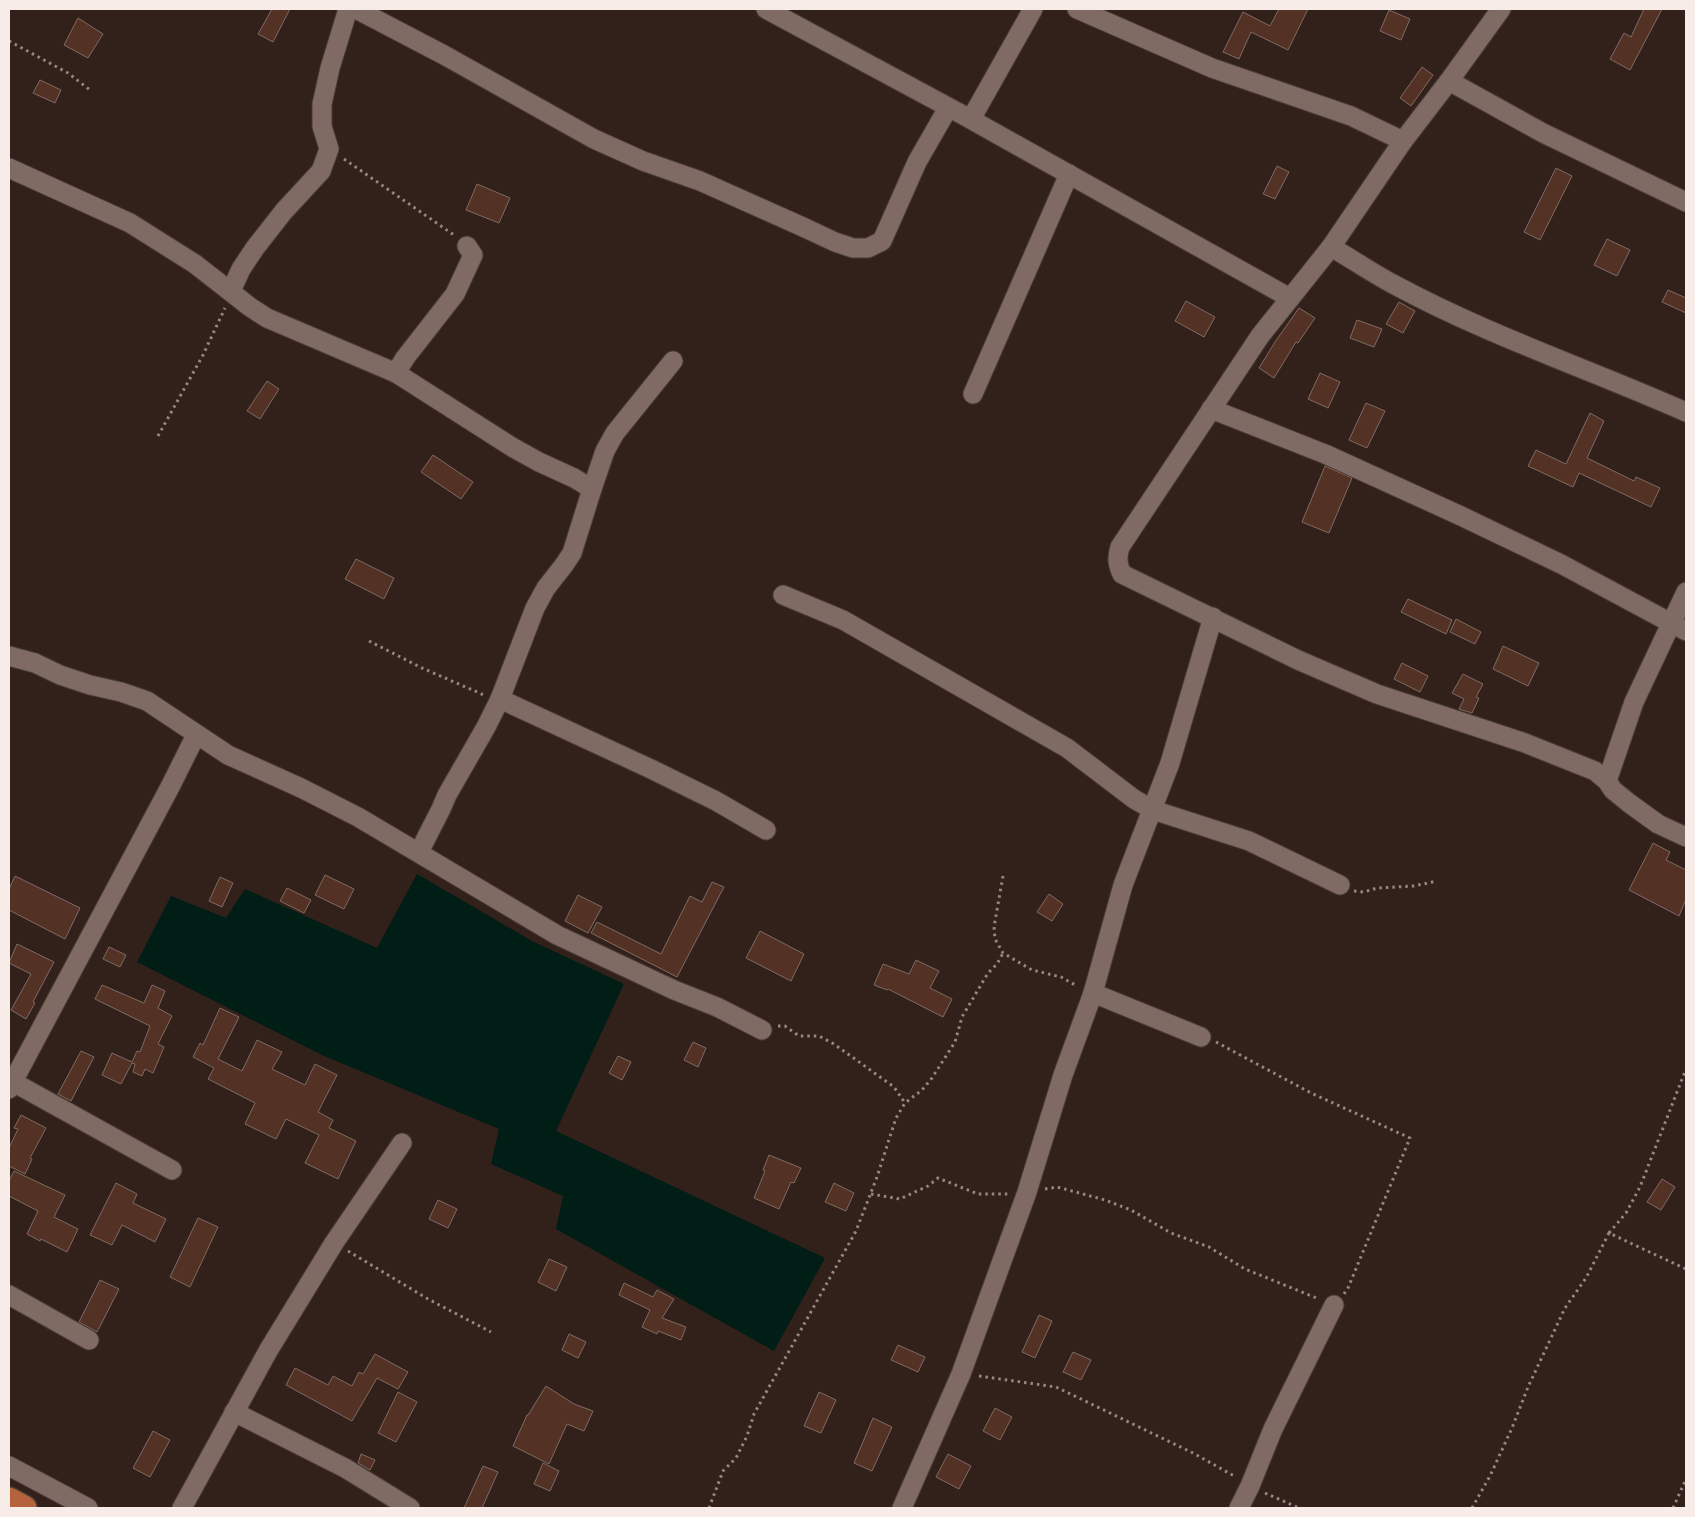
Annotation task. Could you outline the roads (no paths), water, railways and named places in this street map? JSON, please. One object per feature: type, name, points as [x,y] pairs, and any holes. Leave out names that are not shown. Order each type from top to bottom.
[{"type":"main road","points":[[9,1500],[24,1508]]},
{"type":"street","points":[[231,291],[241,269],[255,248],[284,211],[321,171],[329,149],[322,126],[322,104],[330,68],[348,9]]},
{"type":"street","points":[[356,9],[444,55],[594,139],[644,161],[700,181],[835,242],[853,248],[868,248],[882,241],[917,162],[948,108]]},
{"type":"street","points":[[766,9],[971,119],[1290,298]]},
{"type":"street","points":[[971,119],[1032,9]]},
{"type":"street","points":[[1077,9],[1212,68],[1343,113],[1403,141]]},
{"type":"street","points":[[1501,9],[1403,141],[1331,246],[1260,336],[1120,547],[1117,556],[1118,566],[1122,574],[1298,660],[1377,694],[1553,753],[1594,771],[1607,781],[1613,790],[1658,824],[1686,837]]},
{"type":"street","points":[[1449,81],[1543,133],[1686,202]]},
{"type":"street","points":[[9,168],[130,223],[195,264],[250,307],[268,318],[396,373],[512,447],[592,489]]},
{"type":"street","points":[[973,394],[1069,174]]},
{"type":"street","points":[[396,373],[409,352],[455,294],[472,255],[467,246]]},
{"type":"street","points":[[1331,246],[1392,284],[1484,328],[1686,412]]},
{"type":"street","points":[[419,852],[447,795],[500,700],[535,608],[546,588],[572,553],[605,451],[615,433],[673,361]]},
{"type":"street","points":[[1211,409],[1325,454],[1461,516],[1561,564],[1679,627]]},
{"type":"street","points":[[1607,781],[1634,702],[1679,627],[1686,592]]},
{"type":"street","points":[[783,595],[844,620],[1066,748],[1134,799],[1153,810],[1249,841],[1340,885]]},
{"type":"street","points":[[902,1508],[961,1374],[1027,1192],[1063,1075],[1093,993],[1123,885],[1153,810],[1178,737],[1214,618]]},
{"type":"street","points":[[9,656],[35,663],[60,675],[90,685],[121,692],[147,701],[168,713],[196,735],[228,755],[325,800],[419,852],[557,934],[674,990],[717,1007],[762,1030]]},
{"type":"street","points":[[500,700],[651,769],[766,830]]},
{"type":"street","points":[[172,1170],[11,1085],[196,735]]},
{"type":"street","points":[[1093,993],[1201,1036]]},
{"type":"street","points":[[182,1508],[268,1351],[334,1243],[402,1142]]},
{"type":"street","points":[[9,1295],[89,1340]]},
{"type":"street","points":[[1238,1508],[1250,1486],[1273,1429],[1334,1305]]},
{"type":"street","points":[[234,1412],[345,1468],[410,1508]]},
{"type":"street","points":[[9,1466],[88,1508]]},
{"type":"water","points":[[417,874],[532,941],[624,984],[556,1131],[825,1258],[774,1351],[556,1229],[563,1196],[491,1164],[499,1129],[322,1055],[137,962],[171,896],[226,918],[245,889],[377,948]]}]
